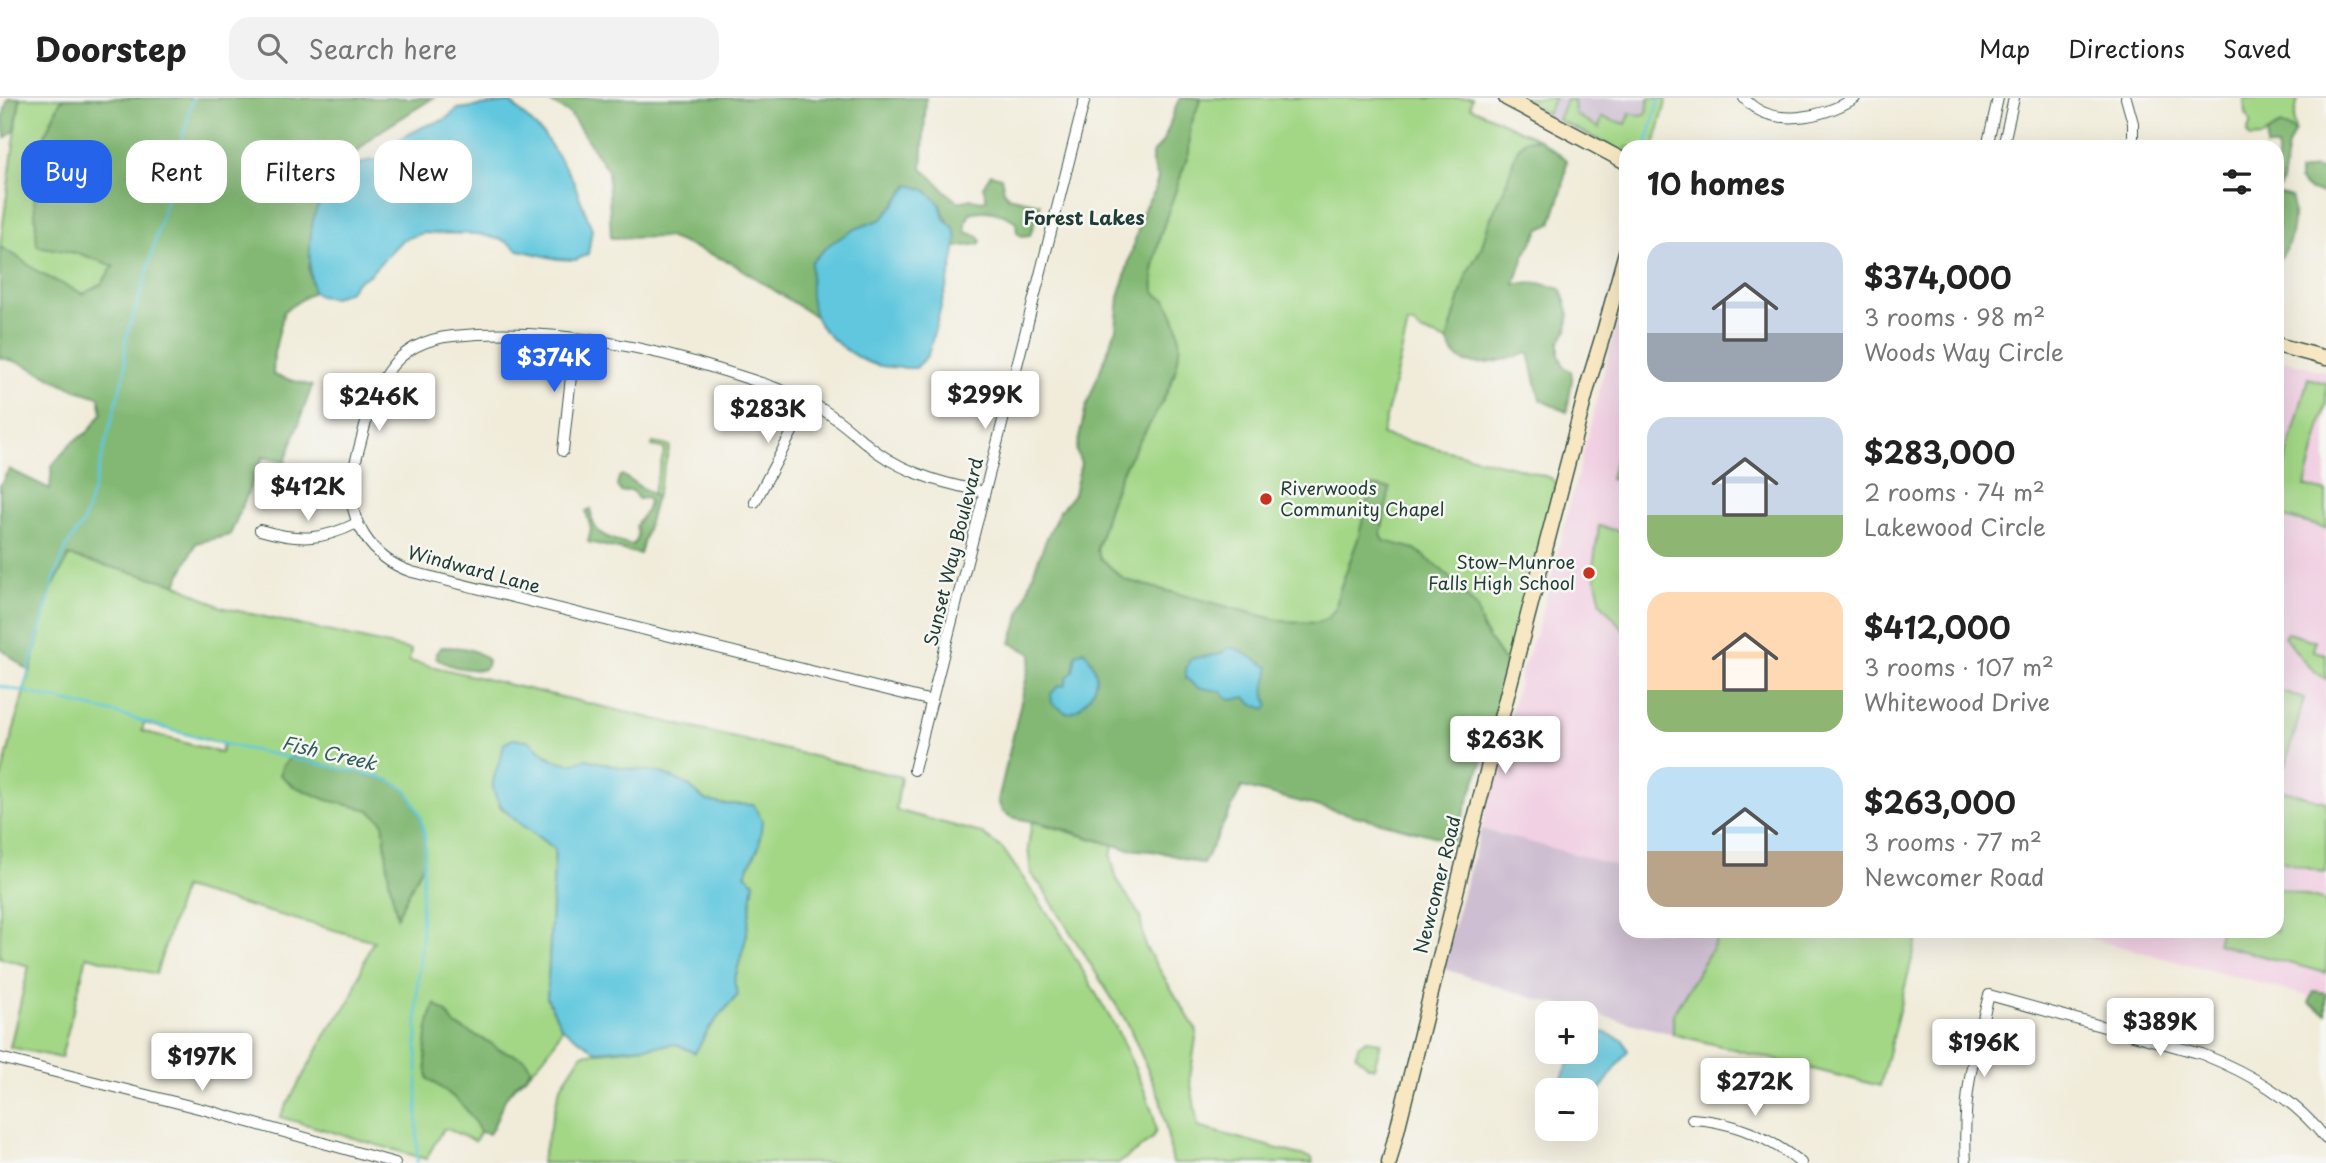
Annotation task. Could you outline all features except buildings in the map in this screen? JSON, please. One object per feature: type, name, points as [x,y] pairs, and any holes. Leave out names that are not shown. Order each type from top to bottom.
[{"type":"street","name":"Sunset Way Boulevard","points":[[914,769],[1085,98]]},
{"type":"street","points":[[1506,98],[1619,158]]},
{"type":"street","points":[[1744,98],[1763,112],[1790,117],[1810,116],[1828,111],[1855,98]]},
{"type":"street","points":[[1989,140],[1998,98]]},
{"type":"street","points":[[2005,140],[2014,98]]},
{"type":"street","points":[[2126,98],[2133,122],[2133,140]]},
{"type":"street","name":"Newcomer Road","points":[[1389,1163],[1451,910],[1588,381],[1619,277]]},
{"type":"street","name":"Windward Lane","points":[[932,701],[412,572],[381,556],[366,539],[357,523],[352,496],[352,478],[370,404],[388,370],[426,341],[455,335],[531,335],[613,343],[687,359],[757,381],[808,402],[840,421],[876,452],[905,469],[938,481],[985,492]]},
{"type":"street","points":[[563,452],[575,339]]},
{"type":"street","points":[[2284,347],[2326,358]]},
{"type":"street","points":[[755,502],[808,402]]},
{"type":"street","points":[[260,530],[281,536],[309,538],[329,535],[357,523]]},
{"type":"street","points":[[1966,1163],[1965,1116],[1968,1080],[1989,995],[2202,1054],[2222,1062],[2246,1073],[2299,1110],[2326,1139]]},
{"type":"street","points":[[0,1058],[172,1101],[395,1163]]},
{"type":"street","points":[[1692,1119],[1712,1121],[1750,1132],[1769,1141],[1798,1162]]},
{"type":"shaded area","points":[[1513,98],[1667,98],[1656,140],[1619,140],[1619,153]]},
{"type":"shaded area","name":"Stow–Munroe Falls High School","points":[[1619,315],[1619,866],[1481,829],[1522,670],[1538,628]]},
{"type":"shaded area","points":[[2284,360],[2326,372],[2326,1001],[2088,938],[2284,938]]},
{"type":"shaded area","points":[[1481,829],[1619,866],[1619,938],[1716,938],[1673,1014],[1673,1034],[1598,1015],[1598,1001],[1539,1000],[1442,968]]},
{"type":"green space","points":[[8,98],[20,98],[15,130],[5,138],[3,117]]},
{"type":"green space","points":[[20,98],[65,98],[60,102],[43,140],[21,140],[21,203],[53,203],[80,254],[114,265],[101,284],[83,294],[41,274],[0,247]]},
{"type":"green space","points":[[65,98],[433,98],[376,134],[360,149],[360,140],[241,140],[241,203],[319,203],[309,269],[313,292],[284,311],[274,353],[273,375],[312,386],[285,462],[263,457],[230,535],[196,543],[176,584],[69,556],[50,592],[30,672],[0,648],[0,486],[9,469],[50,489],[52,466],[71,443],[88,432],[102,413],[99,397],[72,388],[19,363],[0,358],[0,247],[41,274],[83,294],[101,284],[114,266],[80,254],[37,246],[34,203],[112,203],[112,140],[43,140],[60,102]]},
{"type":"green space","points":[[543,98],[926,98],[922,169],[959,202],[987,199],[983,187],[991,174],[1001,177],[1008,197],[1040,204],[1040,208],[1030,235],[1022,236],[1017,233],[1016,222],[1006,216],[988,211],[970,213],[966,232],[978,236],[981,241],[979,244],[955,247],[955,235],[940,204],[909,185],[882,219],[855,229],[811,298],[816,317],[730,262],[668,237],[611,238],[608,171],[570,114]]},
{"type":"green space","points":[[1180,98],[1201,98],[1190,127],[1189,152],[1160,236],[1153,271],[1154,291],[1166,300],[1177,326],[1177,366],[1162,402],[1124,468],[1097,549],[1100,558],[1125,580],[1282,621],[1316,623],[1328,618],[1336,608],[1358,539],[1371,486],[1390,488],[1381,534],[1384,541],[1415,549],[1444,572],[1477,608],[1483,630],[1508,667],[1483,759],[1454,841],[1242,787],[1203,864],[1161,852],[1127,849],[1054,826],[1011,817],[1002,811],[998,801],[1032,654],[1011,643],[1047,538],[1059,512],[1074,494],[1081,463],[1076,451],[1086,407],[1116,329],[1119,297],[1129,261],[1144,209],[1154,192],[1158,178],[1152,163],[1152,153],[1166,135]]},
{"type":"green space","points":[[1201,98],[1472,98],[1470,107],[1539,139],[1525,140],[1517,150],[1481,249],[1467,273],[1447,341],[1408,324],[1382,435],[1522,469],[1551,478],[1556,484],[1508,667],[1483,630],[1476,608],[1444,572],[1358,539],[1339,591],[1336,608],[1328,618],[1316,623],[1282,621],[1125,580],[1100,558],[1097,550],[1116,488],[1124,468],[1162,402],[1175,368],[1179,349],[1177,326],[1166,300],[1154,291],[1153,271],[1160,236],[1189,152],[1190,127]]},
{"type":"green space","points":[[1517,98],[1555,98],[1547,114]]},
{"type":"green space","points":[[1649,98],[1667,98],[1656,140],[1619,140],[1619,150],[1558,120],[1566,100],[1574,100],[1575,114],[1599,128],[1602,117],[1626,124],[1630,113],[1641,116],[1647,113]]},
{"type":"green space","points":[[2244,98],[2298,98],[2295,131],[2288,127],[2276,127],[2262,137],[2250,138],[2247,132],[2251,122],[2245,114]]},
{"type":"green space","points":[[2280,125],[2295,131],[2288,146],[2284,170],[2284,140],[2267,140],[2267,134]]},
{"type":"green space","points":[[1539,139],[1567,160],[1563,187],[1551,224],[1540,229],[1524,256],[1515,284],[1539,283],[1561,289],[1569,314],[1567,330],[1559,343],[1559,354],[1564,367],[1571,371],[1572,379],[1567,412],[1540,400],[1529,353],[1491,362],[1471,363],[1456,356],[1447,341],[1467,273],[1481,249],[1517,150],[1525,140]]},
{"type":"green space","points":[[2315,168],[2326,172],[2326,195],[2308,189],[2299,180],[2299,172]]},
{"type":"green space","points":[[2284,195],[2292,197],[2293,213],[2284,252]]},
{"type":"green space","points":[[2308,378],[2326,383],[2326,404],[2305,486],[2326,492],[2326,528],[2284,517],[2284,467]]},
{"type":"green space","points":[[653,443],[670,446],[656,498],[652,496],[665,449],[652,446]]},
{"type":"green space","points":[[1619,449],[1619,481],[1610,479]]},
{"type":"green space","points":[[622,475],[656,497],[640,554],[588,542],[591,529],[586,512],[591,509],[598,531],[617,541],[633,545],[636,541],[636,526],[647,510],[649,501],[646,498],[638,499],[632,490],[621,492],[617,486]]},
{"type":"green space","points":[[1599,526],[1619,531],[1619,625],[1601,603],[1593,567]]},
{"type":"green space","points":[[69,556],[176,584],[221,607],[411,650],[409,661],[901,777],[896,810],[981,833],[1003,849],[1059,930],[1116,1028],[1142,1084],[1156,1131],[1151,1140],[1119,1163],[541,1163],[560,1088],[582,1054],[676,1044],[695,1053],[709,1028],[738,995],[734,982],[746,938],[754,882],[745,874],[759,846],[754,805],[721,804],[705,800],[686,784],[586,759],[572,764],[560,762],[522,740],[504,744],[503,757],[493,783],[500,807],[555,849],[547,998],[562,1028],[546,1054],[495,1109],[475,1141],[443,1129],[426,1159],[280,1117],[330,1027],[349,1003],[374,941],[183,888],[156,974],[87,956],[61,1058],[10,1047],[29,966],[0,958],[0,782],[50,592]],"holes":[[[144,723],[223,744],[221,753],[142,731]]]},
{"type":"green space","points":[[2287,633],[2315,641],[2313,651],[2326,654],[2326,680],[2305,663],[2284,636]]},
{"type":"green space","points":[[442,647],[472,650],[488,660],[487,666],[482,670],[447,664],[436,658],[436,653]]},
{"type":"green space","points":[[2284,692],[2304,698],[2286,765],[2284,764]]},
{"type":"green space","points":[[291,757],[389,780],[407,790],[420,815],[425,837],[424,862],[397,916],[389,880],[383,822],[369,810],[327,800],[293,786],[280,775],[282,766]]},
{"type":"green space","points":[[2284,791],[2326,802],[2326,873],[2284,862]]},
{"type":"green space","points":[[1032,821],[1113,845],[1111,857],[1117,880],[1140,916],[1145,946],[1197,1031],[1190,1078],[1198,1127],[1312,1158],[1313,1163],[1173,1163],[1160,1098],[1128,1024],[1042,887],[1031,874],[1028,847]]},
{"type":"green space","points":[[2284,890],[2326,901],[2326,973],[2217,944],[2218,938],[2284,938]]},
{"type":"green space","points":[[1716,938],[1917,938],[1880,1086],[1673,1034],[1673,1014]]},
{"type":"green space","points":[[2314,991],[2326,993],[2326,1013],[2309,1003]]},
{"type":"green space","points":[[435,1004],[447,1013],[455,1025],[498,1049],[524,1058],[531,1068],[506,1098],[489,1134],[480,1132],[464,1107],[428,1079],[426,1041]]},
{"type":"green space","points":[[1366,1040],[1381,1042],[1374,1068],[1356,1055],[1358,1046]]},
{"type":"water","points":[[510,102],[544,135],[572,178],[592,229],[588,254],[576,260],[557,259],[519,250],[505,241],[479,234],[423,233],[402,240],[369,275],[356,282],[350,291],[333,298],[319,296],[313,292],[310,260],[315,213],[320,203],[360,203],[360,165],[374,160],[374,203],[472,203],[472,140],[401,140],[425,126],[444,120],[458,109]]},
{"type":"water","points":[[910,185],[926,190],[940,204],[944,219],[954,228],[957,239],[928,355],[916,368],[894,368],[865,361],[824,331],[815,316],[812,303],[811,262],[830,244],[855,229],[882,219]]},
{"type":"water","points":[[1228,648],[1235,648],[1269,667],[1265,692],[1269,704],[1266,709],[1253,705],[1245,697],[1233,700],[1220,691],[1197,687],[1186,678],[1190,659],[1220,654]]},
{"type":"water","points":[[1084,650],[1095,670],[1095,682],[1091,694],[1083,704],[1067,713],[1052,703],[1051,694],[1058,686],[1065,685],[1067,677],[1073,671],[1076,654]]},
{"type":"water","points":[[513,739],[528,740],[551,759],[571,764],[586,759],[622,768],[660,772],[686,784],[705,800],[721,804],[754,805],[762,821],[759,846],[745,874],[754,882],[746,938],[734,982],[738,994],[709,1028],[695,1053],[676,1044],[596,1051],[562,1028],[547,998],[555,849],[506,812],[494,792],[493,782],[504,744]]},
{"type":"water","points":[[1598,1032],[1623,1040],[1628,1051],[1598,1092],[1598,1078],[1562,1078],[1568,1064],[1598,1064]]},
{"type":"waterway","points":[[23,691],[54,580],[67,546],[83,523],[93,490],[125,370],[125,341],[145,280],[193,98]]},
{"type":"waterway","points":[[1648,140],[1659,98]]},
{"type":"waterway","name":"Fish Creek","points":[[0,686],[115,713],[209,741],[371,775],[389,780],[407,790],[420,815],[425,837],[422,943],[417,990],[417,1163]]},
{"type":"place","name":"Riverwoods Community Chapel","points":[[1266,499]]},
{"type":"place","name":"Stow–Munroe Falls High School","points":[[1589,573]]},
{"type":"district","name":"Forest Lakes","points":[[1084,218]]}]
